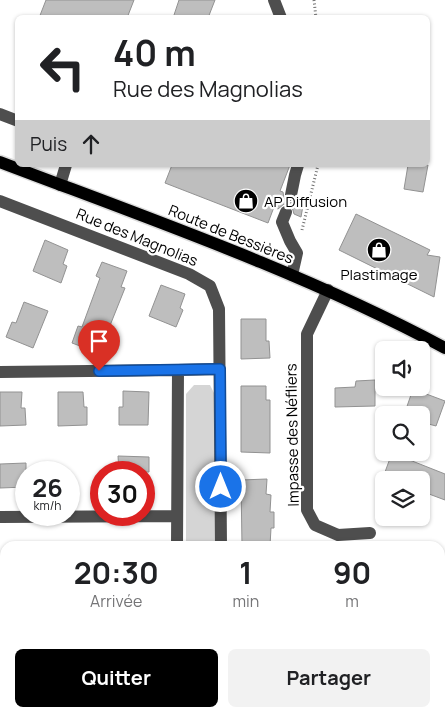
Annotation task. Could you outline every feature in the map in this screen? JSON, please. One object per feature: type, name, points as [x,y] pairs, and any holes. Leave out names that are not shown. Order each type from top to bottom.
[{"type":"main road","name":"Route de Bessières","points":[[0,162],[328,290],[445,348]]},
{"type":"street","points":[[274,0],[280,15]]},
{"type":"street","points":[[0,114],[15,120]]},
{"type":"street","points":[[60,185],[65,167]]},
{"type":"street","points":[[292,195],[294,175],[297,167]]},
{"type":"street","name":"Rue des Magnolias","points":[[0,201],[189,274],[210,286],[220,309],[221,541]]},
{"type":"street","points":[[286,212],[282,222],[290,242],[297,253],[292,275]]},
{"type":"street","name":"Impasse des Néfliers","points":[[328,290],[307,334],[307,510],[315,525],[338,535],[370,533]]},
{"type":"street","points":[[0,372],[220,369]]},
{"type":"street","points":[[177,541],[178,370]]},
{"type":"street","points":[[0,517],[177,516]]},
{"type":"path","points":[[314,0],[316,15]]},
{"type":"path","points":[[297,253],[318,167]]},
{"type":"shaded area","points":[[194,385],[210,385],[215,395],[217,541],[186,541],[186,394]]},
{"type":"building","points":[[46,0],[134,0],[128,15],[40,15]]},
{"type":"building","points":[[179,0],[215,0],[209,15],[174,15]]},
{"type":"building","points":[[171,167],[289,167],[280,191],[283,192],[284,198],[289,203],[294,202],[298,198],[304,200],[301,217],[294,214],[292,207],[284,204],[278,209],[274,207],[268,223],[165,183]]},
{"type":"building","points":[[408,167],[428,167],[423,192],[404,189]]},
{"type":"building","points":[[356,214],[430,250],[427,255],[440,257],[434,297],[339,250]]},
{"type":"building","points":[[45,240],[68,250],[63,264],[67,266],[61,283],[33,271]]},
{"type":"building","points":[[102,262],[127,271],[121,287],[125,288],[99,353],[72,343],[78,326],[82,327],[100,278],[96,276]]},
{"type":"building","points":[[161,285],[185,294],[180,308],[183,310],[176,327],[149,316]]},
{"type":"building","points":[[24,302],[48,311],[33,348],[6,337],[12,322],[16,323]]},
{"type":"building","points":[[241,319],[266,319],[266,341],[269,341],[270,358],[241,359]]},
{"type":"building","points":[[375,380],[375,406],[335,407],[335,388],[355,387],[356,381]]},
{"type":"building","points":[[241,386],[266,386],[266,400],[270,400],[270,453],[241,452]]},
{"type":"building","points":[[123,391],[149,392],[148,425],[119,425],[119,407],[123,407]]},
{"type":"building","points":[[0,392],[22,392],[21,408],[25,408],[26,425],[0,426]]},
{"type":"building","points":[[58,392],[83,392],[84,407],[87,407],[87,425],[58,426]]},
{"type":"building","points":[[430,395],[445,401],[436,426],[430,424],[430,406],[407,406],[411,396]]},
{"type":"building","points":[[118,456],[149,457],[149,461],[118,461]]},
{"type":"building","points":[[389,461],[412,461],[445,474],[445,500],[430,494],[430,471],[385,471]]},
{"type":"building","points":[[15,463],[15,487],[0,488],[0,464]]},
{"type":"building","points":[[267,479],[266,494],[271,495],[270,512],[274,512],[274,528],[271,528],[270,541],[242,541],[241,480]]},
{"type":"place","name":"AP Diffusion","points":[[246,201]]},
{"type":"place","name":"Plastimage","points":[[379,250]]},
{"type":"route","points":[[99,371],[220,369],[221,487]]}]
